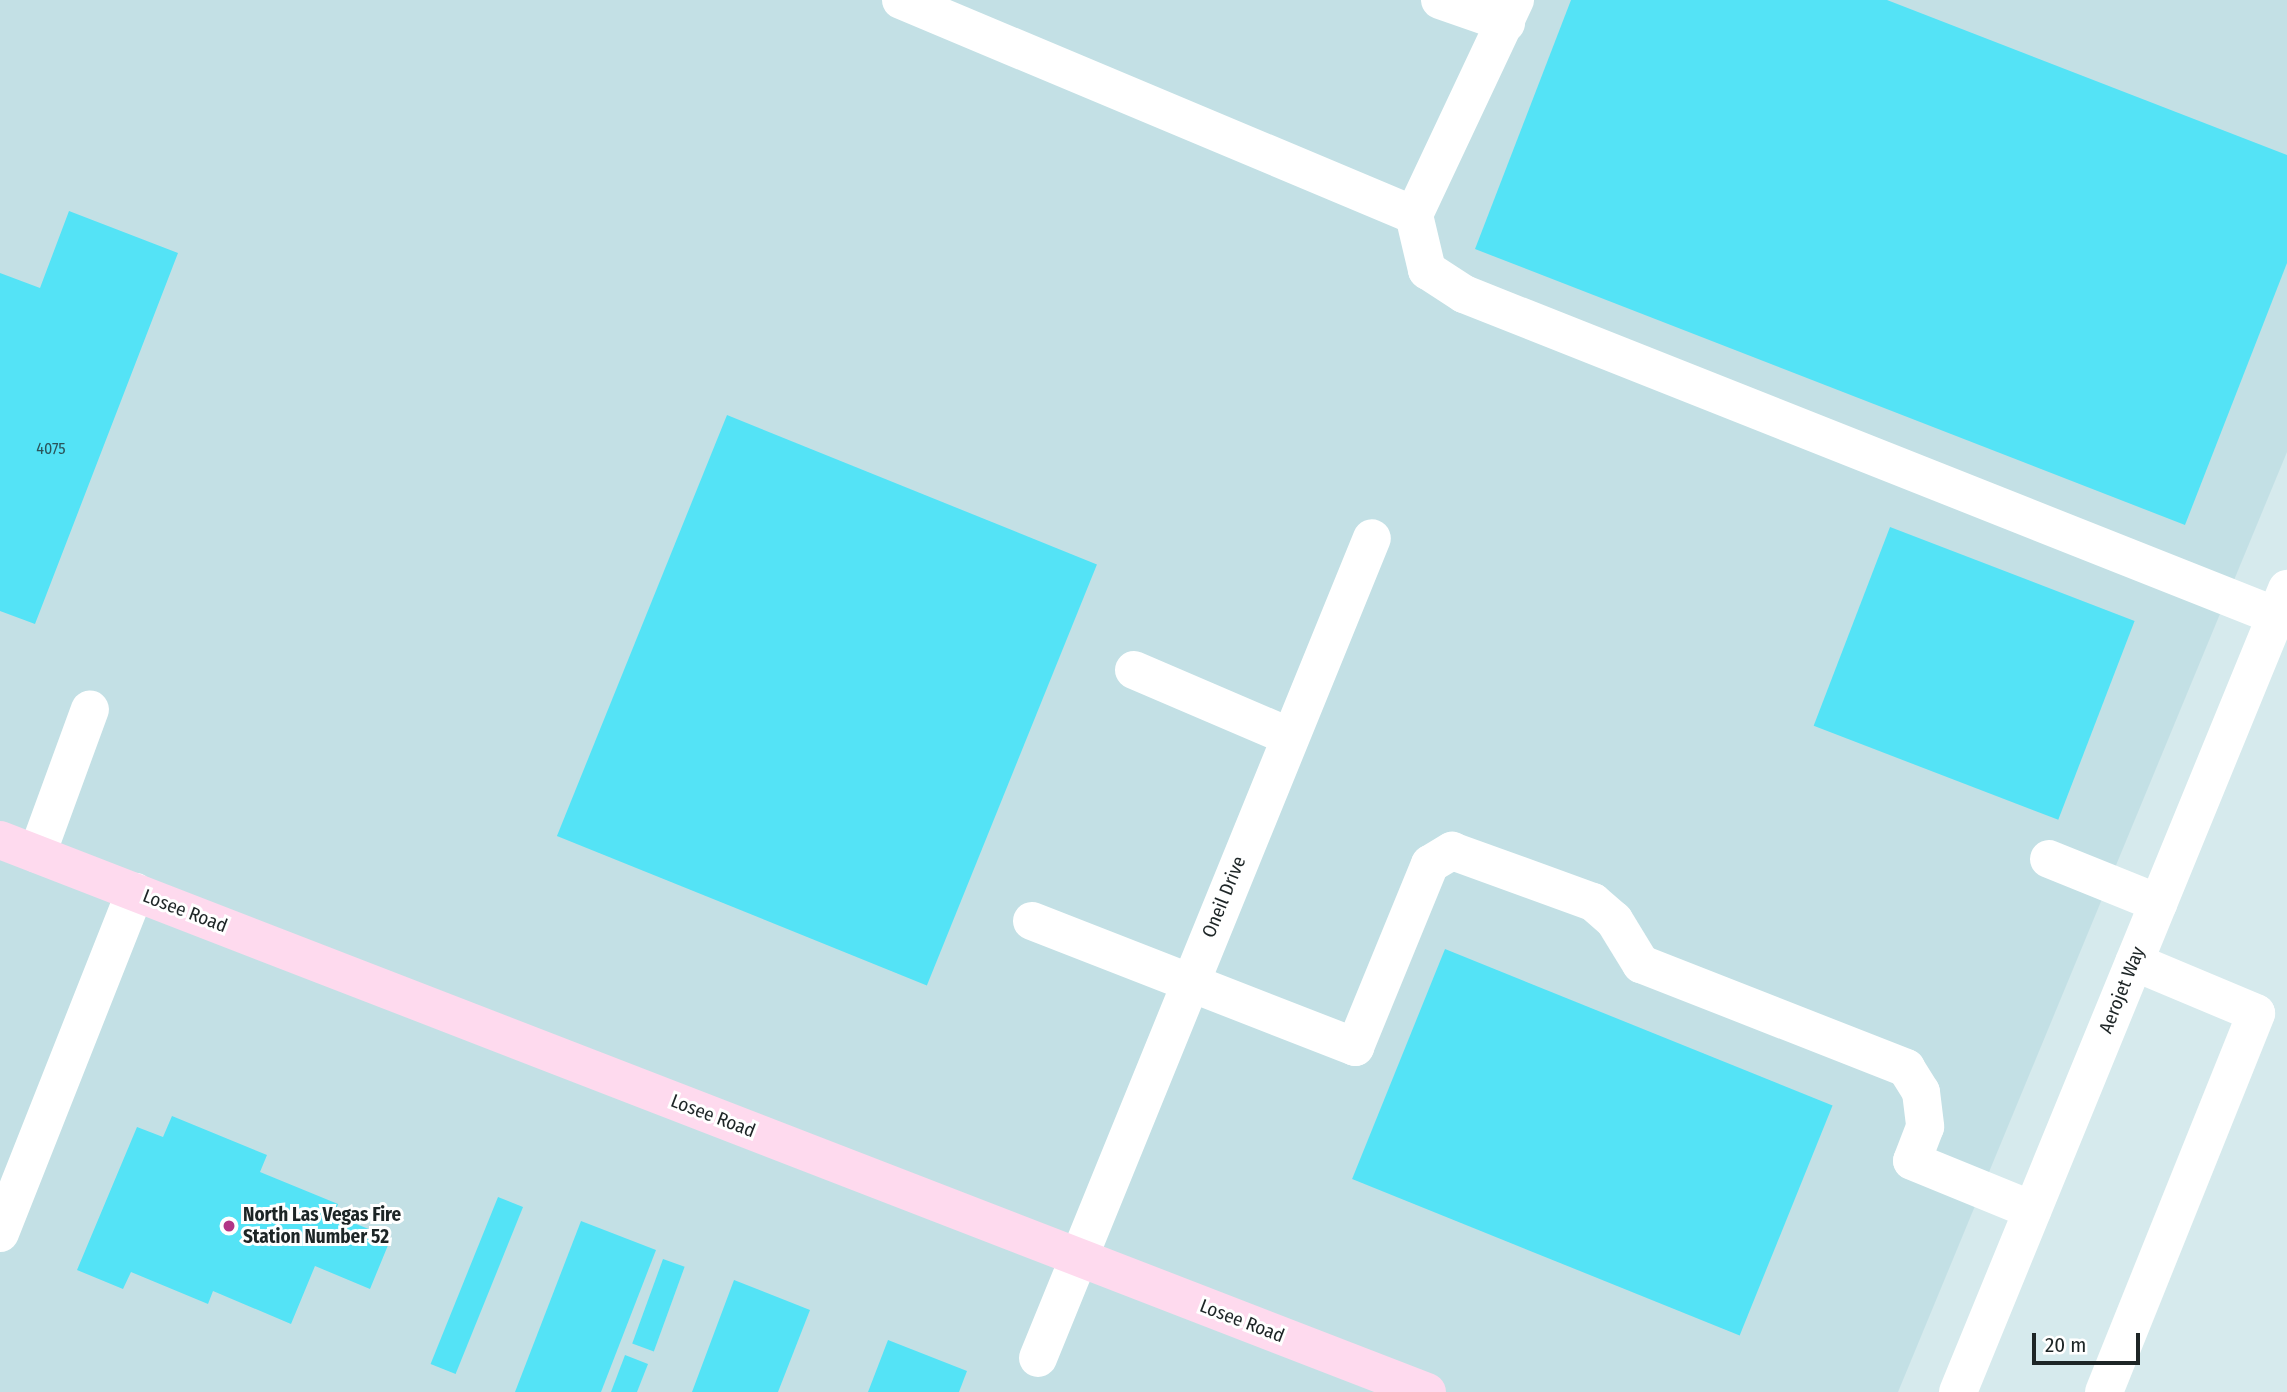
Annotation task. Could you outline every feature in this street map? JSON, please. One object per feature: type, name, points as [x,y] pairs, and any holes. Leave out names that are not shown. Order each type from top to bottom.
[{"type":"main road","name":"Losee Road","points":[[0,840],[1427,1392]]},
{"type":"street","points":[[901,0],[1414,215]]},
{"type":"street","points":[[1440,0],[1511,12],[1414,215],[1427,270],[1464,294],[2281,603]]},
{"type":"street","name":"Oneil Drive","points":[[1038,1358],[1082,1259],[1190,981],[1371,538]]},
{"type":"street","name":"Aerojet Way","points":[[1958,1392],[2281,603]]},
{"type":"street","points":[[1134,670],[1290,737]]},
{"type":"street","points":[[37,854],[90,709]]},
{"type":"street","points":[[1032,921],[1355,1047],[1430,864],[1452,851],[1593,902],[1614,920],[1641,964],[1906,1068],[1921,1092],[1925,1127],[1912,1161],[2032,1210]]},
{"type":"street","points":[[2049,859],[2158,903]]},
{"type":"street","points":[[0,1233],[135,892]]},
{"type":"street","points":[[2104,1392],[2256,1013],[2134,962]]},
{"type":"shaded area","points":[[0,0],[2287,0],[2287,452],[1898,1392],[0,1392]]},
{"type":"building","points":[[1571,0],[1887,0],[2287,155],[2287,263],[2185,525],[1475,249]]},
{"type":"building","points":[[69,211],[178,253],[35,624],[0,611],[0,273],[40,288]]},
{"type":"building","points":[[727,415],[1097,564],[927,985],[557,836]]},
{"type":"building","points":[[1890,527],[2135,621],[2058,820],[1814,726]]},
{"type":"building","points":[[1445,949],[1833,1106],[1740,1336],[1352,1179]]},
{"type":"building","name":"North Las Vegas Fire Station Number 52","points":[[172,1116],[267,1155],[260,1172],[338,1204],[334,1215],[391,1238],[370,1289],[315,1266],[291,1324],[213,1291],[208,1304],[131,1272],[123,1289],[77,1270],[137,1127],[163,1137]]},
{"type":"building","points":[[498,1197],[523,1207],[456,1374],[431,1364]]},
{"type":"building","points":[[581,1221],[656,1250],[601,1392],[515,1392]]},
{"type":"building","points":[[663,1259],[685,1267],[654,1351],[632,1344]]},
{"type":"building","points":[[734,1280],[810,1310],[778,1392],[692,1392]]},
{"type":"building","points":[[888,1340],[967,1371],[959,1392],[868,1392]]},
{"type":"building","points":[[625,1355],[648,1364],[637,1392],[611,1392]]},
{"type":"place","name":"North Las Vegas Fire Station Number 52","points":[[229,1226]]}]
